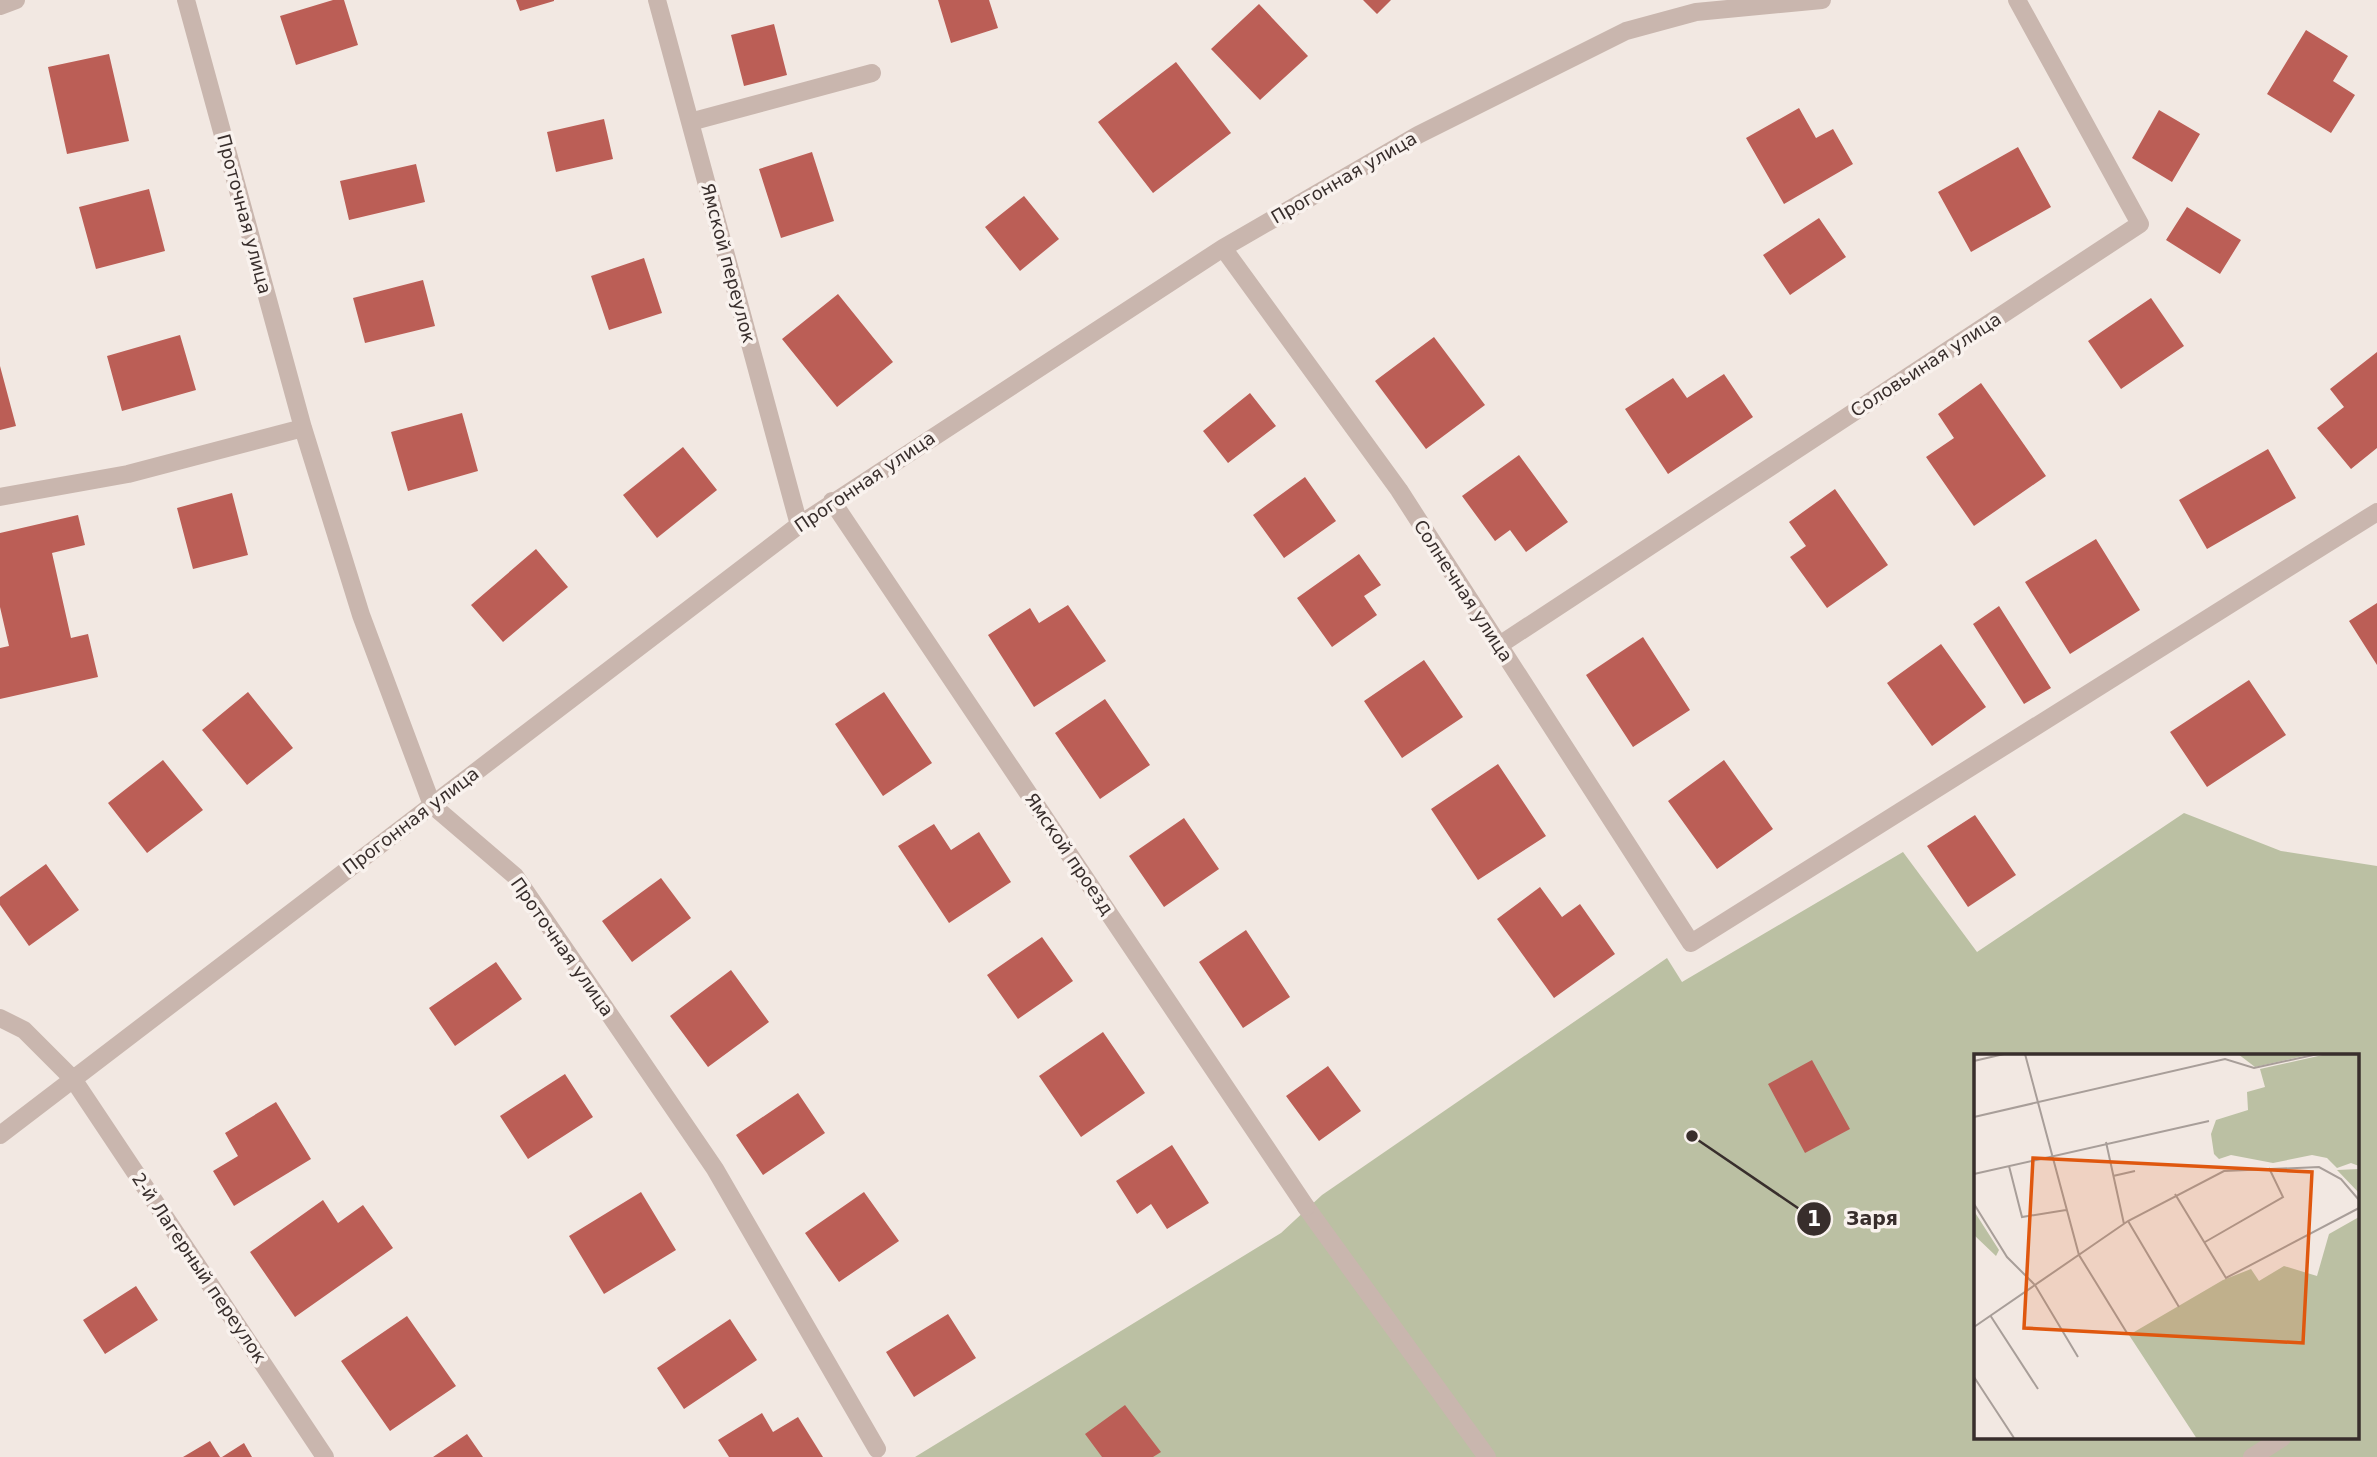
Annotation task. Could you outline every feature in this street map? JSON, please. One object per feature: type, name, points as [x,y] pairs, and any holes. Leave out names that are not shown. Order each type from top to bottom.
[{"type":"street","points":[[0,6],[16,0]]},
{"type":"street","name":"Проточная улица","points":[[186,0],[303,428],[361,615],[432,805],[515,876],[715,1169],[877,1449]]},
{"type":"street","name":"Ямской переулок","points":[[657,0],[799,525]]},
{"type":"street","name":"Прогонная улица","points":[[0,1135],[799,525],[1223,248],[1418,135],[1626,31],[1696,12],[1822,0]]},
{"type":"street","name":"Соловьиная улица","points":[[1498,646],[2140,224],[2018,0]]},
{"type":"street","points":[[690,122],[872,73]]},
{"type":"street","name":"Солнечная улица","points":[[1223,248],[1399,490],[1691,943],[2377,512]]},
{"type":"street","points":[[0,497],[128,474],[303,428]]},
{"type":"street","name":"Ямской проезд","points":[[832,502],[1306,1207],[1487,1457]]},
{"type":"street","name":"2-й Лагерный переулок","points":[[0,1018],[24,1030],[74,1079],[324,1457]]},
{"type":"street","points":[[2252,1457],[2279,1440]]},
{"type":"green space","points":[[2184,813],[2281,851],[2377,866],[2377,1457],[915,1457],[1281,1233],[1322,1195],[1667,958],[1682,982],[1903,852],[1977,952]]},
{"type":"building","points":[[333,0],[344,0],[358,45],[296,65],[280,16]]},
{"type":"building","points":[[516,0],[554,0],[554,1],[520,11]]},
{"type":"building","points":[[938,0],[989,0],[998,28],[951,43]]},
{"type":"building","points":[[1363,0],[1391,0],[1377,14]]},
{"type":"building","points":[[1259,4],[1308,56],[1260,100],[1211,49]]},
{"type":"building","points":[[774,24],[787,75],[744,86],[731,35]]},
{"type":"building","points":[[2306,30],[2348,56],[2333,81],[2355,95],[2331,133],[2267,94]]},
{"type":"building","points":[[109,54],[129,141],[67,154],[48,67]]},
{"type":"building","points":[[1176,62],[1231,133],[1153,193],[1098,122]]},
{"type":"building","points":[[1799,108],[1816,138],[1833,129],[1853,164],[1784,204],[1746,138]]},
{"type":"building","points":[[2159,110],[2200,134],[2172,182],[2132,158]]},
{"type":"building","points":[[604,119],[613,159],[556,172],[547,132]]},
{"type":"building","points":[[2018,147],[2051,207],[1971,252],[1938,192]]},
{"type":"building","points":[[812,152],[834,221],[781,238],[759,169]]},
{"type":"building","points":[[416,164],[425,202],[349,220],[340,181]]},
{"type":"building","points":[[149,189],[165,251],[96,269],[79,207]]},
{"type":"building","points":[[1024,196],[1059,239],[1020,271],[985,227]]},
{"type":"building","points":[[2187,207],[2241,240],[2220,274],[2166,240]]},
{"type":"building","points":[[1819,218],[1846,257],[1790,295],[1763,255]]},
{"type":"building","points":[[644,258],[662,313],[609,330],[591,276]]},
{"type":"building","points":[[423,280],[435,326],[365,343],[353,298]]},
{"type":"building","points":[[838,294],[893,362],[837,407],[782,339]]},
{"type":"building","points":[[2151,298],[2184,346],[2121,389],[2088,341]]},
{"type":"building","points":[[180,335],[196,390],[122,411],[107,356]]},
{"type":"building","points":[[1434,337],[1485,405],[1426,449],[1375,381]]},
{"type":"building","points":[[2377,352],[2377,448],[2351,469],[2317,428],[2344,407],[2330,389]]},
{"type":"building","points":[[0,366],[16,426],[0,430]]},
{"type":"building","points":[[1724,374],[1753,417],[1668,474],[1625,409],[1673,378],[1687,398]]},
{"type":"building","points":[[1981,383],[2046,476],[1974,526],[1926,457],[1954,438],[1938,414]]},
{"type":"building","points":[[1250,393],[1276,426],[1228,463],[1203,431]]},
{"type":"building","points":[[462,413],[478,471],[408,491],[391,432]]},
{"type":"building","points":[[683,447],[717,490],[657,538],[623,495]]},
{"type":"building","points":[[2268,449],[2296,498],[2207,549],[2179,500]]},
{"type":"building","points":[[1519,455],[1568,522],[1526,552],[1510,530],[1495,541],[1462,496]]},
{"type":"building","points":[[1305,477],[1336,521],[1284,558],[1253,515]]},
{"type":"building","points":[[1835,489],[1888,565],[1827,608],[1790,557],[1806,546],[1789,522]]},
{"type":"building","points":[[232,493],[248,555],[193,569],[177,508]]},
{"type":"building","points":[[78,515],[85,545],[52,553],[71,638],[88,634],[98,677],[0,699],[0,648],[9,646],[0,607],[0,533]]},
{"type":"building","points":[[2096,539],[2140,610],[2070,654],[2025,582]]},
{"type":"building","points":[[536,549],[568,587],[503,642],[471,605]]},
{"type":"building","points":[[1359,554],[1381,585],[1364,596],[1377,615],[1332,647],[1297,598]]},
{"type":"building","points":[[2377,603],[2377,665],[2349,621]]},
{"type":"building","points":[[1068,605],[1106,661],[1034,707],[988,635],[1030,608],[1039,623]]},
{"type":"building","points":[[1999,606],[2051,688],[2024,704],[1973,624]]},
{"type":"building","points":[[1643,637],[1690,710],[1633,747],[1586,675]]},
{"type":"building","points":[[1941,644],[1986,707],[1932,746],[1887,683]]},
{"type":"building","points":[[1424,660],[1463,717],[1402,758],[1364,701]]},
{"type":"building","points":[[2249,680],[2286,735],[2207,787],[2170,732]]},
{"type":"building","points":[[248,692],[293,748],[247,785],[202,730]]},
{"type":"building","points":[[884,692],[932,763],[883,796],[835,724]]},
{"type":"building","points":[[1105,699],[1150,765],[1100,799],[1055,733]]},
{"type":"building","points":[[163,760],[203,810],[147,853],[108,803]]},
{"type":"building","points":[[1724,760],[1773,829],[1717,869],[1668,801]]},
{"type":"building","points":[[1498,764],[1546,836],[1478,880],[1431,809]]},
{"type":"building","points":[[1975,815],[2016,875],[1968,907],[1927,846]]},
{"type":"building","points":[[1184,818],[1219,869],[1164,907],[1129,856]]},
{"type":"building","points":[[934,824],[951,850],[979,832],[1011,882],[949,923],[898,846]]},
{"type":"building","points":[[46,864],[79,910],[29,946],[0,905],[0,897]]},
{"type":"building","points":[[661,878],[691,918],[632,962],[602,921]]},
{"type":"building","points":[[1540,887],[1562,917],[1580,904],[1615,954],[1554,998],[1497,919]]},
{"type":"building","points":[[1246,930],[1290,997],[1243,1028],[1199,962]]},
{"type":"building","points":[[1042,937],[1073,981],[1018,1019],[987,975]]},
{"type":"building","points":[[496,962],[522,999],[455,1046],[429,1008]]},
{"type":"building","points":[[731,970],[769,1022],[708,1067],[670,1016]]},
{"type":"building","points":[[1103,1032],[1145,1093],[1081,1137],[1039,1076]]},
{"type":"building","points":[[1812,1060],[1850,1129],[1805,1153],[1768,1084]]},
{"type":"building","points":[[1328,1066],[1361,1111],[1319,1141],[1286,1096]]},
{"type":"building","points":[[565,1074],[593,1117],[528,1159],[500,1116]]},
{"type":"building","points":[[798,1093],[825,1133],[763,1175],[736,1135]]},
{"type":"building","points":[[276,1102],[311,1159],[234,1206],[213,1171],[238,1156],[225,1133]]},
{"type":"building","points":[[1172,1145],[1209,1203],[1167,1229],[1151,1204],[1137,1214],[1116,1181]]},
{"type":"building","points":[[641,1192],[676,1250],[604,1294],[569,1236]]},
{"type":"building","points":[[864,1192],[899,1241],[839,1282],[805,1233]]},
{"type":"building","points":[[323,1200],[338,1223],[363,1205],[393,1248],[295,1317],[250,1252]]},
{"type":"building","points":[[136,1286],[158,1320],[105,1354],[83,1320]]},
{"type":"building","points":[[948,1314],[976,1358],[914,1397],[886,1352]]},
{"type":"building","points":[[407,1316],[456,1386],[390,1431],[341,1361]]},
{"type":"building","points":[[730,1319],[757,1360],[684,1409],[657,1368]]},
{"type":"building","points":[[1125,1405],[1161,1452],[1153,1457],[1102,1457],[1085,1434]]},
{"type":"building","points":[[762,1413],[773,1432],[798,1417],[823,1457],[729,1457],[718,1440]]},
{"type":"building","points":[[467,1434],[483,1457],[433,1457]]},
{"type":"building","points":[[210,1441],[220,1457],[183,1457]]},
{"type":"building","points":[[244,1443],[252,1457],[222,1457]]},
{"type":"place","name":"Заря","points":[[1692,1136]]}]
